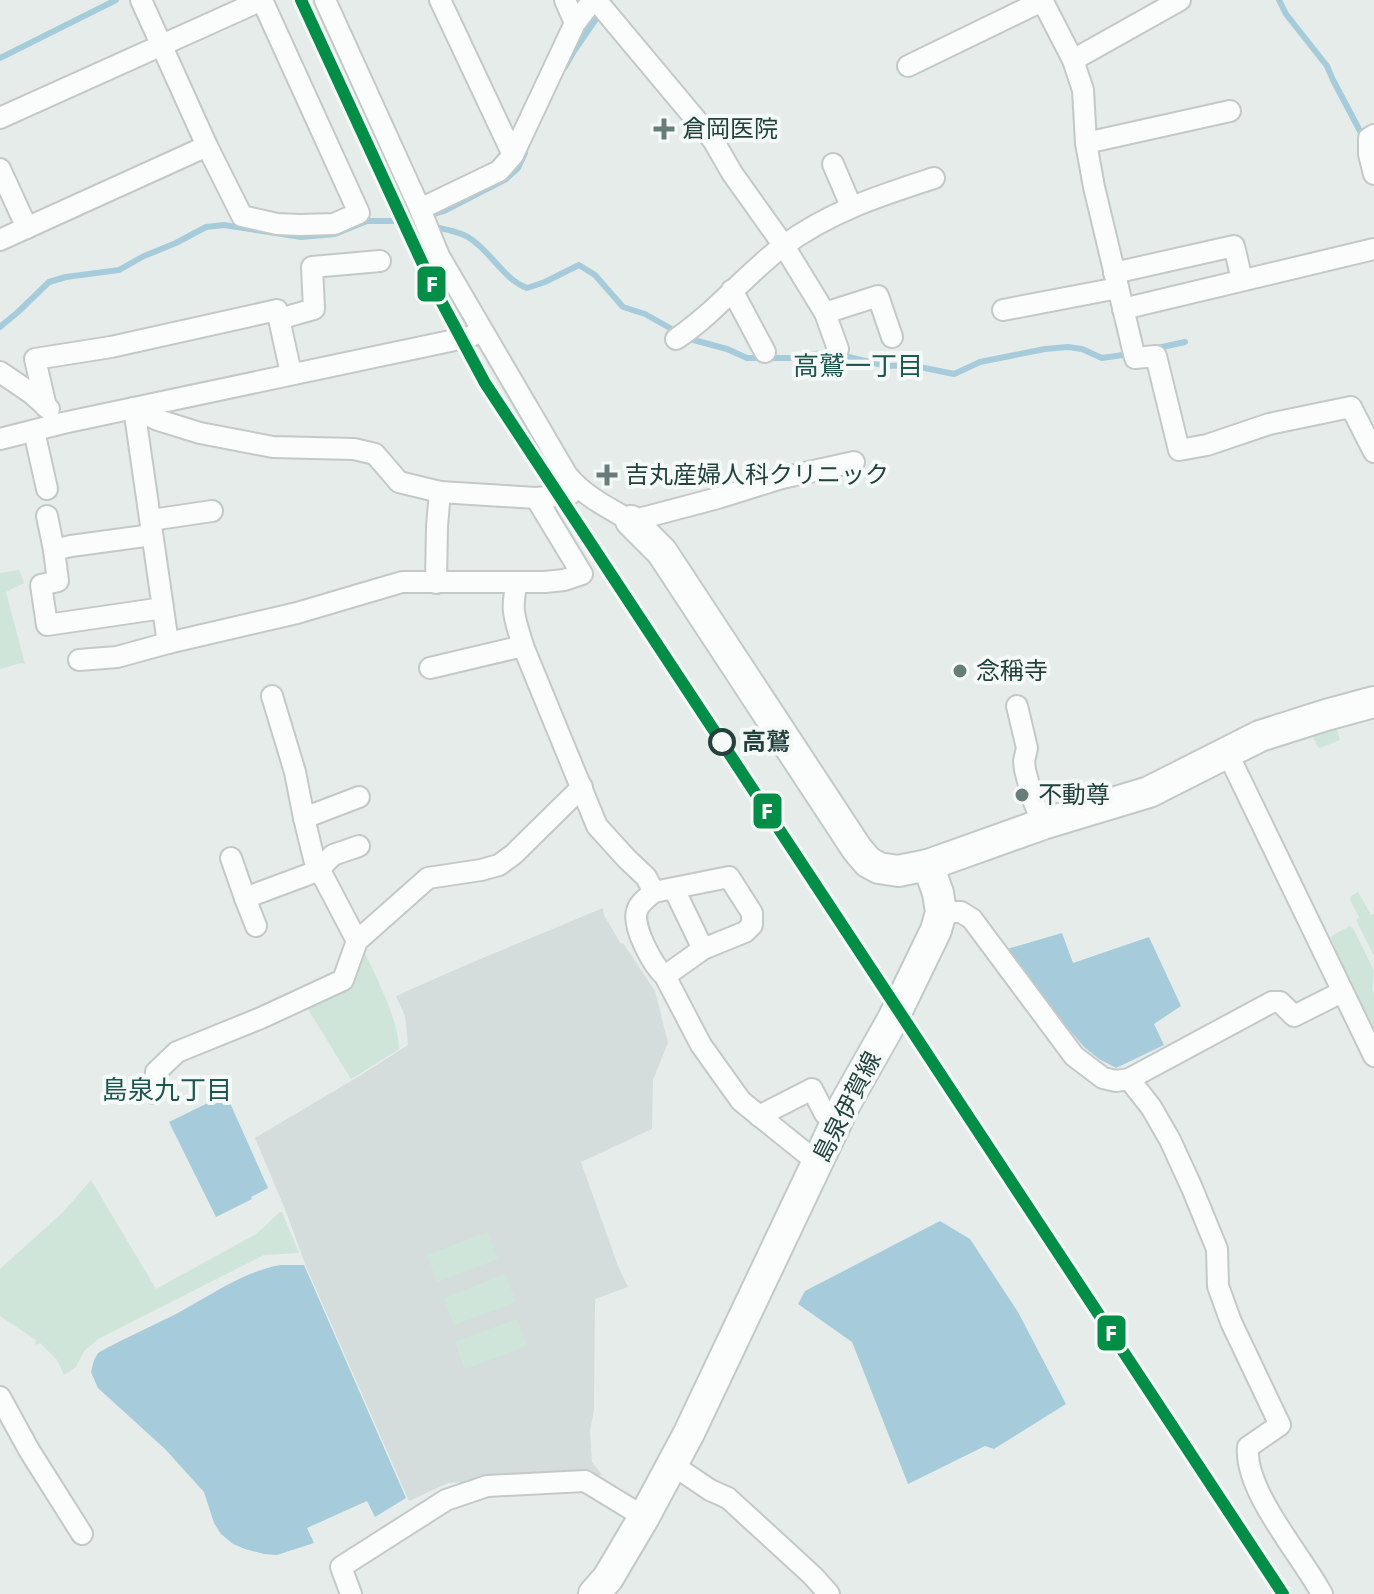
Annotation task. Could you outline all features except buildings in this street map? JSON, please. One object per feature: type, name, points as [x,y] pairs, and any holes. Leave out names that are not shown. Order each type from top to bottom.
[{"type":"main road","points":[[631,521],[662,552],[857,849],[868,862],[879,868],[898,871],[928,865],[1043,824],[1149,792],[1260,736],[1374,702]]},
{"type":"main road","points":[[928,865],[941,912]]},
{"type":"main road","name":"島泉伊賀線","points":[[594,1594],[608,1578],[673,1465],[838,1120],[913,978],[936,930],[941,912]]},
{"type":"street","points":[[0,118],[162,45],[262,0],[359,213],[334,224],[300,225],[277,224],[242,216],[207,146],[162,45],[141,0]]},
{"type":"street","points":[[325,0],[439,256],[577,488],[631,521],[782,478],[854,462]]},
{"type":"street","points":[[440,0],[513,155]]},
{"type":"street","points":[[565,0],[575,23]]},
{"type":"street","points":[[420,209],[499,171],[513,155],[575,23],[594,0],[713,140],[825,313],[838,349]]},
{"type":"street","points":[[908,66],[1042,0],[1073,60],[1083,90],[1086,143],[1094,187],[1135,358],[1156,356],[1179,450],[1207,445],[1269,424],[1351,407],[1374,452]]},
{"type":"street","points":[[1073,60],[1180,0]]},
{"type":"street","points":[[1086,143],[1230,111]]},
{"type":"street","points":[[1374,135],[1369,138],[1369,154],[1374,174]]},
{"type":"street","points":[[0,240],[207,146]]},
{"type":"street","points":[[833,164],[851,206]]},
{"type":"street","points":[[0,169],[27,228]]},
{"type":"street","points":[[676,339],[784,246],[836,213],[934,178]]},
{"type":"street","points":[[1003,310],[1234,246],[1242,280]]},
{"type":"street","points":[[1123,309],[1374,249]]},
{"type":"street","points":[[279,319],[314,309],[312,267],[380,261]]},
{"type":"street","points":[[732,290],[765,352]]},
{"type":"street","points":[[825,313],[878,296],[892,337]]},
{"type":"street","points":[[46,407],[35,359],[111,347],[277,310],[291,373]]},
{"type":"street","points":[[0,439],[291,373],[469,337],[482,331]]},
{"type":"street","points":[[0,372],[31,393],[63,423]]},
{"type":"street","points":[[134,408],[158,420],[200,433],[258,445],[354,449],[375,454],[399,482],[440,492],[536,498],[569,495],[577,488]]},
{"type":"street","points":[[134,408],[168,643]]},
{"type":"street","points":[[34,431],[47,489]]},
{"type":"street","points":[[436,583],[440,492]]},
{"type":"street","points":[[79,660],[117,657],[297,613],[402,582],[564,580],[582,574],[536,498]]},
{"type":"street","points":[[54,550],[212,511]]},
{"type":"street","points":[[47,516],[58,581],[41,585],[47,625],[163,608]]},
{"type":"street","points":[[517,582],[512,604],[523,646],[597,826],[627,859],[664,890],[703,949]]},
{"type":"street","points":[[430,668],[523,646]]},
{"type":"street","points":[[272,696],[295,772],[314,859],[357,941]]},
{"type":"street","points":[[1017,706],[1027,748],[1025,770],[1043,824]]},
{"type":"street","points":[[1227,752],[1374,1056]]},
{"type":"street","points":[[154,1093],[156,1072],[177,1052],[343,980],[357,941],[428,878],[499,865],[582,787]]},
{"type":"street","points":[[304,818],[359,797]]},
{"type":"street","points":[[245,898],[319,869],[333,855],[359,846]]},
{"type":"street","points":[[231,858],[256,926]]},
{"type":"street","points":[[665,976],[703,949],[745,932],[752,925],[752,913],[729,877],[664,890],[646,898],[637,910],[636,926],[701,1045],[741,1101],[818,1163]]},
{"type":"street","points":[[941,912],[961,912],[972,919],[1074,1056],[1103,1078],[1116,1081],[1129,1079],[1272,1002],[1280,1002],[1294,1016],[1342,992]]},
{"type":"street","points":[[1129,1079],[1151,1107],[1192,1188],[1217,1249],[1218,1286],[1226,1310],[1280,1425],[1248,1447],[1251,1473],[1278,1526],[1322,1594]]},
{"type":"street","points":[[759,1116],[812,1089],[825,1114],[838,1120]]},
{"type":"street","points":[[0,1397],[82,1534]]},
{"type":"street","points":[[673,1465],[710,1490],[728,1498],[829,1594]]},
{"type":"street","points":[[351,1594],[341,1567],[446,1500],[487,1486],[585,1481],[644,1517]]},
{"type":"shaded area","points":[[603,908],[621,944],[655,991],[668,1043],[653,1080],[652,1129],[581,1162],[628,1287],[595,1299],[594,1410],[590,1431],[592,1462],[602,1475],[448,1483],[409,1501],[305,1264],[255,1138],[408,1045],[405,1016],[396,996]]},
{"type":"green space","points":[[19,570],[24,583],[6,592],[25,664],[0,669],[0,573]]},
{"type":"green space","points":[[1336,727],[1340,740],[1318,747],[1311,733]]},
{"type":"green space","points":[[1358,892],[1371,915],[1374,914],[1374,956],[1350,900]]},
{"type":"green space","points":[[1350,926],[1374,971],[1374,1039],[1331,938]]},
{"type":"green space","points":[[363,948],[391,1011],[399,1049],[351,1079],[306,1006]]},
{"type":"green space","points":[[91,1180],[156,1289],[256,1234],[280,1212],[299,1253],[264,1255],[98,1339],[84,1351],[76,1367],[64,1375],[57,1360],[40,1343],[35,1345],[36,1340],[0,1316],[0,1269],[63,1212]]},
{"type":"green space","points":[[488,1232],[498,1259],[437,1282],[427,1255]]},
{"type":"green space","points":[[505,1274],[516,1302],[454,1325],[444,1298]]},
{"type":"green space","points":[[517,1319],[527,1346],[465,1369],[455,1342]]},
{"type":"water","points":[[1062,933],[1073,963],[1149,937],[1181,1006],[1154,1024],[1164,1045],[1116,1068],[1084,1047],[1040,996],[1007,949]]},
{"type":"water","points":[[226,1094],[268,1188],[216,1217],[169,1122]]},
{"type":"water","points":[[940,1221],[970,1239],[1018,1312],[1066,1404],[994,1449],[985,1446],[908,1484],[852,1342],[798,1304],[805,1291]]},
{"type":"water","points":[[280,1265],[304,1265],[406,1498],[375,1517],[367,1501],[307,1528],[314,1543],[277,1555],[245,1549],[221,1534],[204,1492],[165,1449],[98,1388],[91,1372],[98,1353],[240,1279]]},
{"type":"waterway","points":[[0,58],[116,0]]},
{"type":"waterway","points":[[565,67],[609,0]]},
{"type":"waterway","points":[[1279,0],[1286,14],[1327,66],[1362,140]]},
{"type":"waterway","points":[[0,327],[49,282],[119,270],[206,227],[224,225],[301,237],[335,234],[367,221],[411,221],[444,211],[506,179],[518,168],[525,153]]},
{"type":"waterway","points":[[431,226],[468,237],[511,278],[527,288],[579,265],[595,275],[623,307],[645,314],[677,332]]},
{"type":"waterway","points":[[686,338],[747,358],[794,358],[827,352],[887,366],[910,365],[954,374],[980,362],[1045,349],[1082,349],[1102,358],[1130,354]]},
{"type":"waterway","points":[[1153,349],[1185,342]]},
{"type":"transit line","name":"F","points":[[301,0],[432,284],[485,383],[1283,1594]]},
{"type":"place","name":"倉岡医院","points":[[664,129]]},
{"type":"place","name":"吉丸産婦人科クリニック","points":[[607,475]]},
{"type":"place","name":"念稱寺","points":[[960,671]]},
{"type":"place","name":"高鷲","points":[[722,742]]},
{"type":"place","name":"不動尊","points":[[1022,795]]},
{"type":"district","name":"高鷲一丁目","points":[[858,366]]},
{"type":"district","name":"島泉九丁目","points":[[167,1090]]}]
